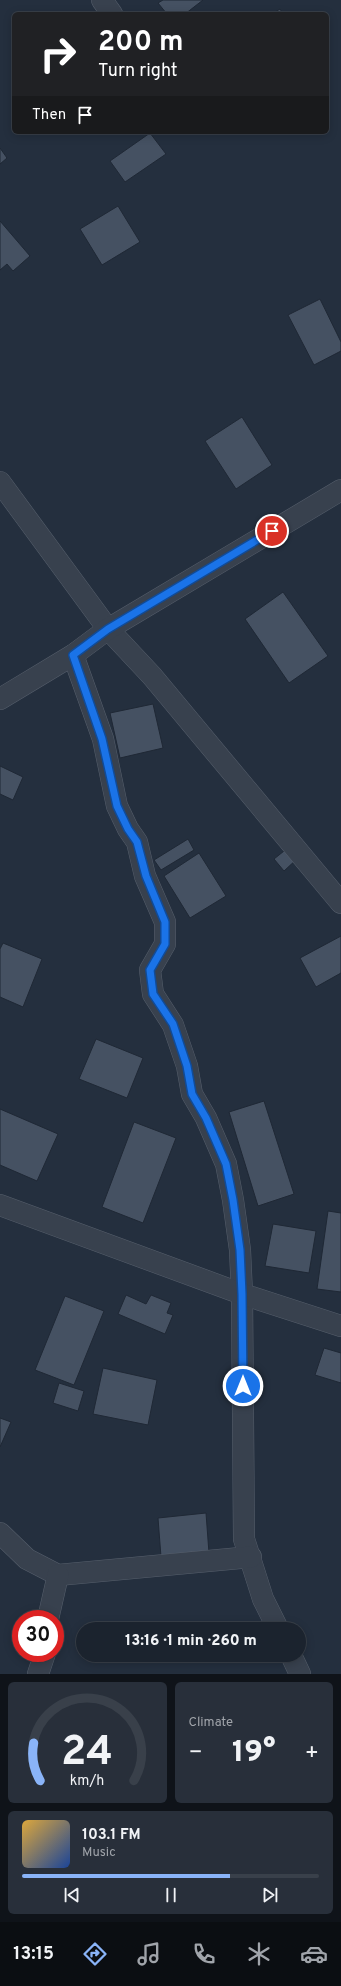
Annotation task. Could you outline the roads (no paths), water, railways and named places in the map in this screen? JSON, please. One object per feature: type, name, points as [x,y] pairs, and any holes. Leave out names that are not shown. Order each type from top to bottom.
[{"type":"street","points":[[102,0],[111,12]]},
{"type":"street","points":[[0,482],[108,629],[152,676],[341,904]]},
{"type":"street","points":[[0,699],[73,655],[108,629],[341,490]]},
{"type":"street","points":[[73,655],[102,739],[117,806],[128,829],[137,842],[146,876],[165,922],[165,944],[150,970],[153,994],[173,1024],[187,1066],[192,1094],[206,1118],[226,1164],[239,1243],[242,1294],[244,1539],[251,1557],[263,1599],[274,1622]]},
{"type":"street","points":[[0,1205],[242,1294],[341,1326]]},
{"type":"street","points":[[0,1533],[27,1559],[58,1575],[251,1557]]},
{"type":"street","points":[[50,1610],[58,1575]]},
{"type":"street","points":[[38,1674],[42,1662]]},
{"type":"street","points":[[294,1662],[300,1674]]}]
